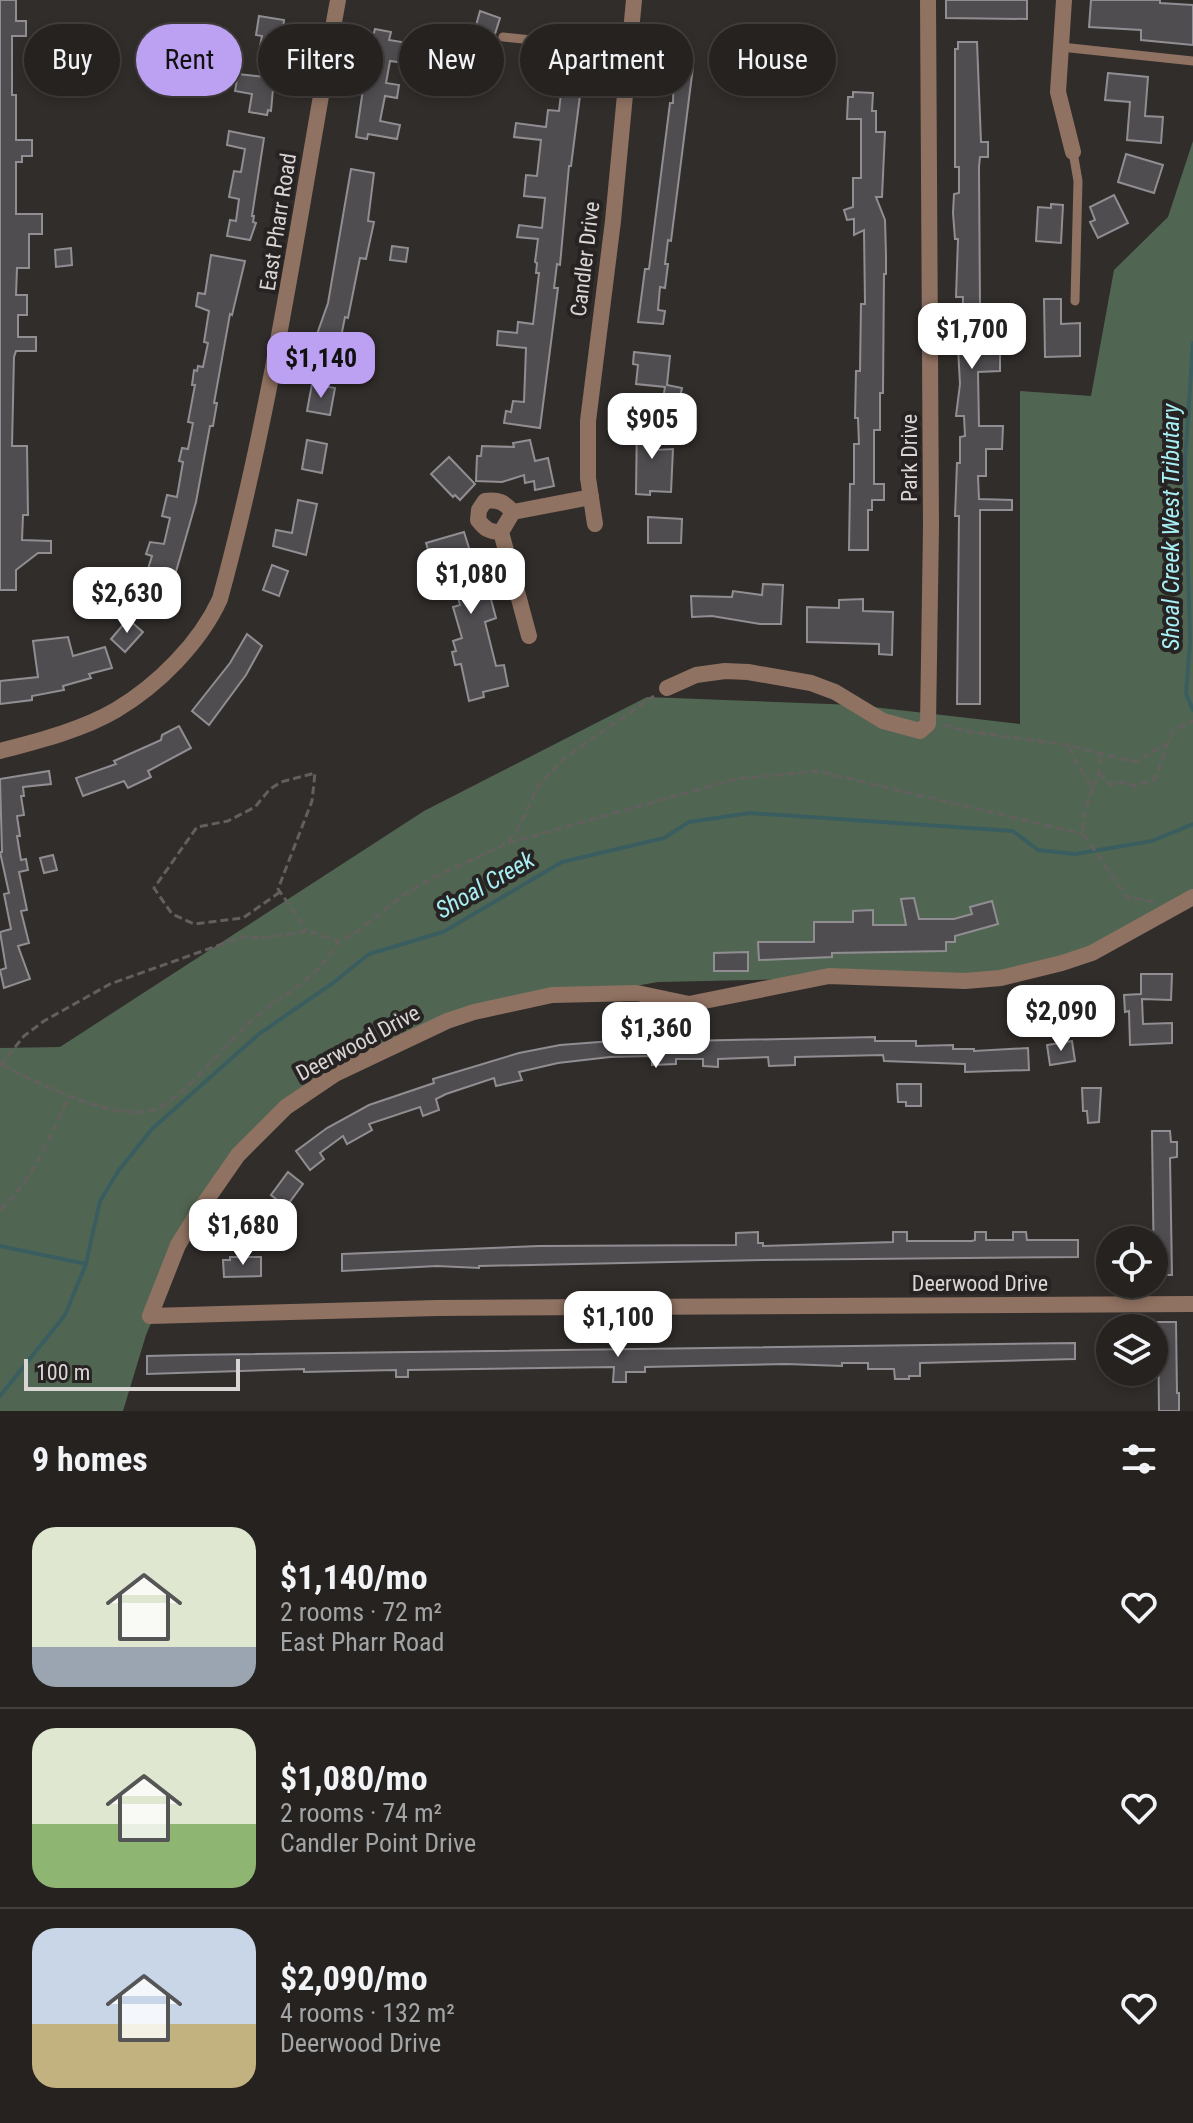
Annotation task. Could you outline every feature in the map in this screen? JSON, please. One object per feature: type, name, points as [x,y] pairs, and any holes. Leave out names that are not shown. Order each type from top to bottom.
[{"type":"street","name":"East Pharr Road","points":[[0,751],[70,729],[114,711],[145,689],[210,623],[220,599],[264,422],[338,0]]},
{"type":"street","name":"Candler Drive","points":[[632,24],[634,0]]},
{"type":"street","name":"Park Drive","points":[[928,0],[931,479],[928,724]]},
{"type":"street","points":[[1064,0],[1058,92],[1073,152]]},
{"type":"street","name":"Candler Drive","points":[[595,524],[588,478],[588,421],[613,221],[625,96]]},
{"type":"street","points":[[529,636],[501,532],[513,512],[591,497]]},
{"type":"street","points":[[501,532],[484,528],[478,520],[479,510],[485,501],[496,499],[513,512]]},
{"type":"street","points":[[667,688],[696,675],[748,672],[811,683],[835,692],[883,721],[920,731],[928,724]]},
{"type":"street","name":"Deerwood Drive","points":[[1193,897],[1092,953],[1001,978],[965,981],[829,976],[689,1004],[637,993],[552,995],[447,1021],[335,1074],[286,1107],[238,1155],[199,1211],[178,1245],[150,1316],[453,1308],[1193,1304]]},
{"type":"lane","points":[[1061,47],[1193,61]]},
{"type":"lane","points":[[1073,152],[1078,181],[1075,301]]},
{"type":"path","points":[[507,843],[517,831],[538,786],[566,757],[598,737],[636,706],[667,688]]},
{"type":"path","points":[[928,724],[1068,745],[1137,761],[1159,751],[1173,731],[1193,721]]},
{"type":"path","points":[[1099,773],[1111,785],[1124,782],[1135,786],[1154,780],[1167,752],[1166,744]]},
{"type":"path","points":[[1068,745],[1093,787]]},
{"type":"path","points":[[1100,752],[1099,773],[1084,815],[1083,834],[1127,897],[1168,904],[1170,910]]},
{"type":"path","points":[[339,941],[308,931],[265,938],[242,937],[110,984],[44,1021],[24,1036],[1,1066],[82,1103],[151,1111],[162,1106],[210,1064],[254,1018],[312,978],[327,962],[339,941],[356,934],[408,892],[507,843],[736,779],[817,771],[1083,834]]},
{"type":"path","points":[[280,892],[243,918],[194,924],[172,914],[154,888],[197,827],[228,821],[255,807],[270,789],[281,782],[315,773],[312,801],[278,889],[308,931]]},
{"type":"path","points":[[0,1210],[11,1200],[49,1141],[68,1097]]},
{"type":"green space","points":[[1193,141],[1193,890],[1134,938],[1007,982],[852,978],[658,982],[449,1019],[290,1102],[198,1212],[146,1335],[123,1411],[0,1411],[0,1048],[60,1047],[424,811],[647,697],[855,705],[1020,724],[1020,391],[1091,396],[1114,270],[1168,217]]},
{"type":"building","points":[[0,0],[16,0],[16,21],[26,21],[26,24],[24,36],[12,36],[16,140],[32,140],[32,156],[22,156],[22,162],[16,162],[16,214],[42,214],[42,234],[29,234],[29,268],[17,268],[16,295],[27,295],[27,315],[18,315],[18,337],[36,337],[36,351],[16,351],[14,357],[12,446],[27,446],[28,515],[23,515],[22,540],[51,541],[51,553],[38,553],[16,570],[16,590],[0,590]]},
{"type":"building","points":[[946,0],[1027,0],[1027,19],[946,18]]},
{"type":"building","points":[[1091,0],[1160,0],[1160,3],[1193,5],[1193,45],[1141,40],[1141,30],[1089,27]]},
{"type":"building","points":[[480,11],[500,18],[498,24],[476,24]]},
{"type":"building","points":[[259,16],[284,20],[284,24],[258,24],[256,35]]},
{"type":"building","points":[[383,30],[391,32],[389,40],[399,42],[399,62],[390,61],[386,83],[399,85],[397,98],[385,96],[380,121],[400,125],[397,139],[368,134],[367,139],[356,137],[362,96],[383,96]]},
{"type":"building","points":[[958,42],[977,42],[981,142],[988,142],[988,157],[980,157],[979,167],[980,309],[996,309],[996,317],[1000,316],[1000,371],[978,372],[979,426],[1003,426],[1002,449],[986,449],[986,476],[978,476],[979,499],[1012,500],[1012,510],[980,510],[980,704],[957,704],[959,516],[955,516],[960,437],[965,436],[964,416],[956,416],[963,297],[956,297],[958,239],[955,239],[953,213],[954,194],[959,193],[959,167],[955,167],[955,49],[958,49]]},
{"type":"building","points":[[1108,73],[1148,77],[1145,116],[1163,117],[1161,143],[1127,140],[1130,102],[1105,100]]},
{"type":"building","points":[[242,74],[258,76],[258,96],[272,96],[271,111],[268,110],[267,115],[249,112],[252,94],[242,92]]},
{"type":"building","points":[[853,92],[873,93],[876,132],[885,132],[882,197],[876,197],[885,220],[883,393],[880,393],[880,430],[874,430],[874,484],[884,484],[884,500],[872,500],[872,510],[868,510],[868,550],[849,550],[850,484],[854,484],[854,444],[859,444],[858,418],[855,418],[856,371],[860,371],[861,304],[865,304],[864,230],[854,235],[854,219],[847,220],[844,210],[853,207],[853,178],[861,178],[861,119],[847,119],[848,97],[853,97]]},
{"type":"building","points":[[561,96],[580,96],[569,166],[560,265],[557,264],[554,288],[558,288],[540,428],[504,423],[506,411],[511,412],[513,401],[524,402],[526,348],[497,345],[498,331],[517,333],[518,322],[533,324],[539,273],[536,273],[535,262],[538,239],[517,237],[519,225],[542,228],[545,198],[524,196],[526,175],[537,176],[541,140],[514,137],[516,123],[546,127],[548,110],[559,111]]},
{"type":"building","points":[[673,96],[689,96],[671,241],[668,240],[665,288],[660,287],[658,310],[665,311],[663,324],[638,322],[645,269],[649,269],[670,103],[673,103]]},
{"type":"building","points":[[229,131],[264,138],[252,216],[256,223],[250,240],[227,236],[230,220],[236,221],[239,199],[229,197],[234,171],[241,172],[245,149],[227,145]]},
{"type":"building","points":[[1126,154],[1163,165],[1154,193],[1118,182]]},
{"type":"building","points":[[351,169],[374,173],[368,221],[374,222],[366,259],[360,258],[340,342],[316,337],[328,303]]},
{"type":"building","points":[[1114,195],[1128,223],[1098,238],[1090,222],[1095,220],[1090,207]]},
{"type":"building","points":[[1051,204],[1063,205],[1061,243],[1036,241],[1038,207],[1051,208]]},
{"type":"building","points":[[392,246],[408,248],[406,262],[390,260]]},
{"type":"building","points":[[71,248],[72,265],[56,267],[55,250]]},
{"type":"building","points":[[211,255],[245,261],[230,314],[214,403],[217,403],[213,426],[210,426],[196,502],[171,589],[160,608],[135,592],[152,556],[146,554],[150,542],[164,544],[170,518],[162,516],[167,495],[177,497],[183,462],[179,461],[182,448],[188,449],[193,423],[188,422],[195,385],[192,385],[194,370],[197,371],[198,366],[203,367],[208,343],[204,342],[209,311],[196,306],[198,293],[205,294]]},
{"type":"building","points":[[1044,299],[1061,299],[1061,324],[1080,323],[1080,356],[1045,357]]},
{"type":"building","points":[[634,352],[670,356],[667,385],[682,388],[679,403],[663,399],[665,387],[636,384],[638,365],[633,364]]},
{"type":"building","points":[[312,384],[335,388],[330,415],[307,411]]},
{"type":"building","points":[[637,417],[655,418],[654,450],[673,449],[671,492],[636,494]]},
{"type":"building","points":[[307,440],[327,444],[322,473],[302,469]]},
{"type":"building","points":[[530,440],[535,461],[548,458],[554,486],[535,490],[534,481],[525,483],[524,475],[502,482],[476,481],[477,456],[481,456],[482,446],[514,447],[513,443]]},
{"type":"building","points":[[449,457],[475,484],[460,500],[455,495],[453,497],[431,474]]},
{"type":"building","points":[[298,500],[317,504],[306,555],[273,546],[276,530],[292,533]]},
{"type":"building","points":[[648,517],[682,519],[681,543],[648,543]]},
{"type":"building","points":[[464,532],[475,567],[486,564],[493,587],[488,588],[496,618],[485,622],[496,666],[504,665],[508,686],[483,692],[484,697],[469,701],[461,664],[455,665],[452,652],[456,651],[453,641],[462,638],[453,607],[460,605],[448,561],[433,566],[426,543]]},
{"type":"building","points":[[272,565],[288,571],[279,596],[263,590]]},
{"type":"building","points":[[763,584],[783,585],[781,624],[760,624],[712,616],[692,617],[691,596],[732,597],[733,591],[762,595]]},
{"type":"building","points":[[863,599],[863,611],[893,612],[892,655],[879,654],[879,644],[807,642],[807,607],[839,608],[839,600]]},
{"type":"building","points":[[128,619],[143,632],[125,652],[111,639]]},
{"type":"building","points":[[247,634],[262,646],[246,675],[209,725],[192,711],[230,663]]},
{"type":"building","points":[[68,637],[73,656],[105,647],[112,668],[89,674],[91,678],[63,686],[64,690],[32,696],[32,700],[0,704],[0,681],[38,677],[33,641]]},
{"type":"building","points":[[179,726],[191,748],[148,771],[151,777],[128,788],[124,781],[83,796],[76,778],[116,764],[114,761],[161,740],[162,735]]},
{"type":"building","points":[[49,771],[51,784],[23,787],[24,815],[17,816],[21,860],[26,859],[28,870],[19,872],[27,910],[21,911],[29,943],[18,946],[30,979],[4,988],[0,970],[6,968],[0,932],[11,929],[4,894],[9,893],[0,852],[0,779]]},
{"type":"building","points":[[53,855],[57,870],[44,873],[40,858]]},
{"type":"building","points":[[914,898],[919,919],[954,919],[972,914],[970,907],[992,901],[998,924],[955,936],[955,942],[946,942],[946,951],[832,953],[832,957],[759,960],[758,942],[814,942],[814,922],[853,922],[853,911],[873,910],[873,925],[906,925],[901,899]]},
{"type":"building","points":[[748,952],[748,971],[714,971],[714,953]]},
{"type":"building","points":[[1141,974],[1172,974],[1171,1000],[1142,999],[1143,1024],[1172,1023],[1172,1043],[1130,1045],[1129,1011],[1125,1012],[1124,995],[1141,994]]},
{"type":"building","points":[[875,1037],[875,1041],[916,1041],[916,1046],[953,1045],[953,1049],[974,1051],[1028,1048],[1029,1070],[965,1072],[965,1064],[884,1061],[883,1055],[795,1057],[795,1065],[769,1066],[768,1057],[718,1059],[718,1067],[703,1066],[703,1059],[676,1059],[676,1064],[652,1065],[652,1056],[610,1057],[558,1063],[519,1072],[522,1080],[496,1086],[494,1078],[446,1094],[436,1099],[439,1110],[423,1116],[420,1107],[369,1124],[372,1130],[347,1144],[343,1136],[320,1153],[324,1159],[310,1170],[296,1151],[327,1128],[369,1105],[434,1083],[433,1079],[519,1053],[560,1045],[638,1039],[638,1042]]},
{"type":"building","points":[[1072,1041],[1075,1061],[1050,1065],[1047,1045]]},
{"type":"building","points":[[897,1084],[921,1084],[921,1106],[906,1106],[906,1102],[898,1102]]},
{"type":"building","points":[[1082,1088],[1101,1088],[1099,1122],[1088,1123],[1087,1111],[1083,1111]]},
{"type":"building","points":[[1152,1131],[1170,1131],[1171,1142],[1177,1142],[1177,1157],[1170,1158],[1172,1275],[1168,1275],[1168,1226],[1153,1226]]},
{"type":"building","points":[[288,1172],[303,1184],[286,1207],[271,1195]]},
{"type":"building","points":[[266,1216],[281,1227],[267,1246],[252,1235]]},
{"type":"building","points":[[758,1232],[758,1243],[763,1243],[763,1246],[893,1242],[893,1232],[907,1232],[907,1241],[972,1241],[975,1240],[975,1232],[986,1232],[986,1240],[1013,1240],[1013,1232],[1026,1232],[1027,1240],[1078,1240],[1078,1257],[763,1260],[479,1268],[437,1266],[342,1271],[342,1254],[539,1246],[736,1245],[736,1233]]},
{"type":"building","points":[[230,1257],[261,1257],[261,1276],[224,1277],[223,1260],[230,1260]]},
{"type":"building","points":[[1168,1322],[1176,1322],[1179,1411],[1159,1411],[1159,1386],[1168,1386]]},
{"type":"building","points":[[1075,1343],[1075,1359],[920,1363],[920,1376],[909,1376],[909,1379],[895,1379],[894,1369],[868,1369],[868,1363],[842,1363],[842,1366],[645,1367],[645,1372],[626,1372],[626,1382],[613,1382],[614,1367],[408,1370],[408,1377],[396,1377],[396,1370],[304,1372],[304,1369],[147,1374],[147,1356]]},
{"type":"waterway","name":"Shoal Creek West Tributary","points":[[1193,343],[1185,462],[1190,642],[1186,694],[1193,710]]},
{"type":"waterway","name":"Shoal Creek","points":[[0,1396],[65,1315],[86,1264],[100,1201],[119,1170],[152,1129],[259,1034],[369,954],[443,932],[562,862],[664,838],[689,822],[750,813],[1013,831],[1038,850],[1075,854],[1152,841],[1193,824]]},
{"type":"waterway","points":[[0,1246],[86,1264]]}]
